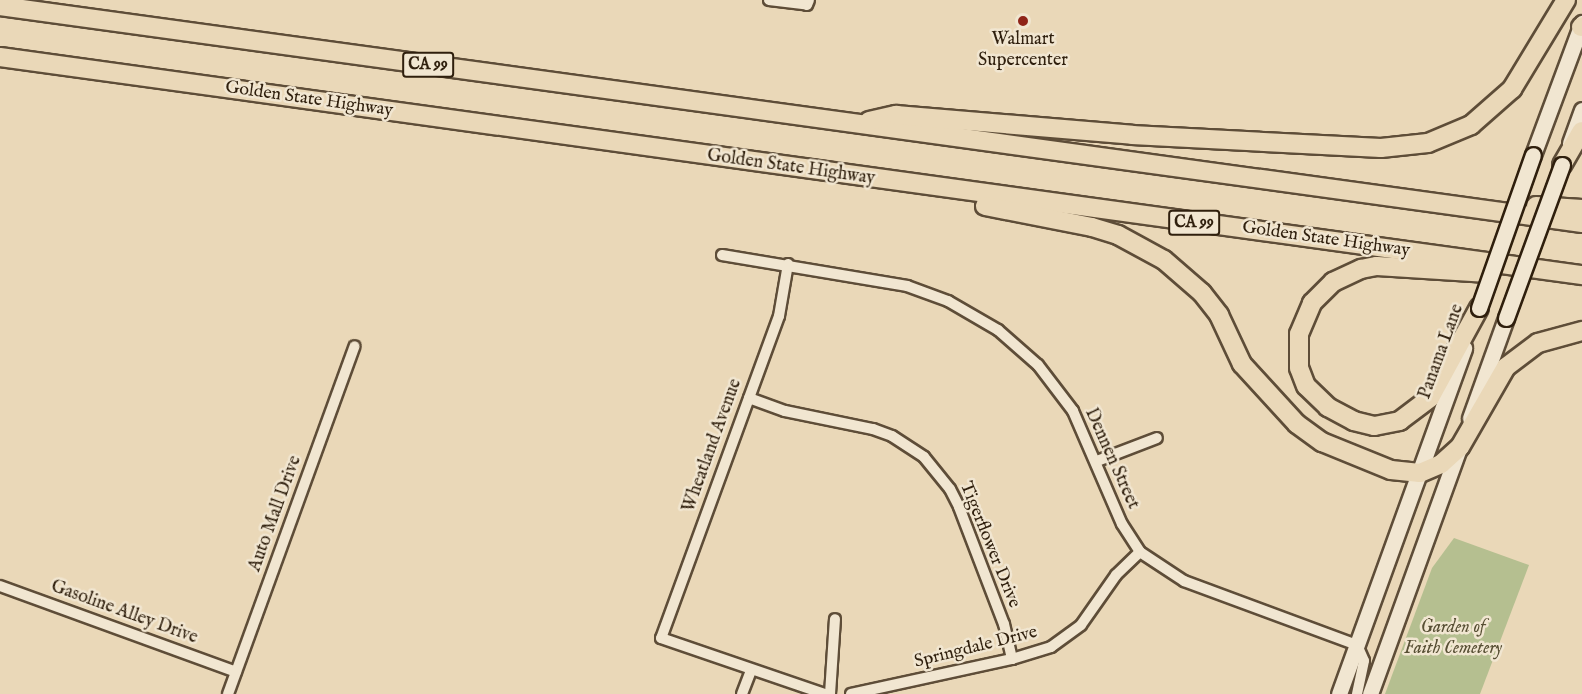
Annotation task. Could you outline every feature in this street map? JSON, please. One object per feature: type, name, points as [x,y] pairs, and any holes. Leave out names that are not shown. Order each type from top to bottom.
[{"type":"highway","points":[[856,123],[896,115],[1132,135],[1381,148],[1428,143],[1471,125],[1512,89],[1566,0]]},
{"type":"highway","name":"CA 99","points":[[0,6],[1582,223]]},
{"type":"highway","name":"Golden State Highway","points":[[0,57],[806,171],[1582,275]]},
{"type":"highway","points":[[1562,165],[1582,131]]},
{"type":"highway","points":[[806,171],[1092,227],[1143,247],[1182,274],[1202,293],[1220,315],[1242,364],[1297,424],[1322,442],[1381,466],[1420,473],[1441,464],[1460,447],[1506,367],[1538,343],[1582,331]]},
{"type":"highway","points":[[1365,193],[1582,209]]},
{"type":"highway","points":[[1479,308],[1430,398],[1400,421],[1374,426],[1354,421],[1328,407],[1305,387],[1298,351],[1304,319],[1322,292],[1345,274],[1377,266],[1582,280]]},
{"type":"main road","name":"Panama Lane","points":[[1339,694],[1582,25]]},
{"type":"main road","points":[[1370,694],[1582,110]]},
{"type":"street","points":[[770,0],[808,3]]},
{"type":"street","name":"Dennen Street","points":[[722,255],[789,264],[907,286],[974,314],[1021,348],[1057,387],[1097,461],[1122,524],[1140,552],[1184,581],[1357,645]]},
{"type":"street","name":"Wheatland Avenue","points":[[751,671],[661,638],[782,304],[789,264]]},
{"type":"street","name":"Auto Mall Drive","points":[[228,694],[355,346]]},
{"type":"street","name":"Tigerflower Drive","points":[[749,398],[784,411],[873,429],[892,436],[924,457],[950,489],[959,507],[1004,624],[1011,659]]},
{"type":"street","points":[[1097,461],[1157,438]]},
{"type":"street","name":"Springdale Drive","points":[[851,694],[1034,654],[1067,636],[1087,617],[1116,575],[1140,552]]},
{"type":"street","name":"Gasoline Alley Drive","points":[[0,586],[236,672]]},
{"type":"street","points":[[830,694],[835,619]]},
{"type":"street","points":[[1357,645],[1364,661],[1357,694]]},
{"type":"street","points":[[742,694],[751,671],[825,694]]},
{"type":"green space","name":"Garden of Faith Cemetery","points":[[1454,538],[1529,565],[1480,694],[1385,694],[1432,568]]},
{"type":"place","name":"Walmart Supercenter","points":[[1023,21]]}]
